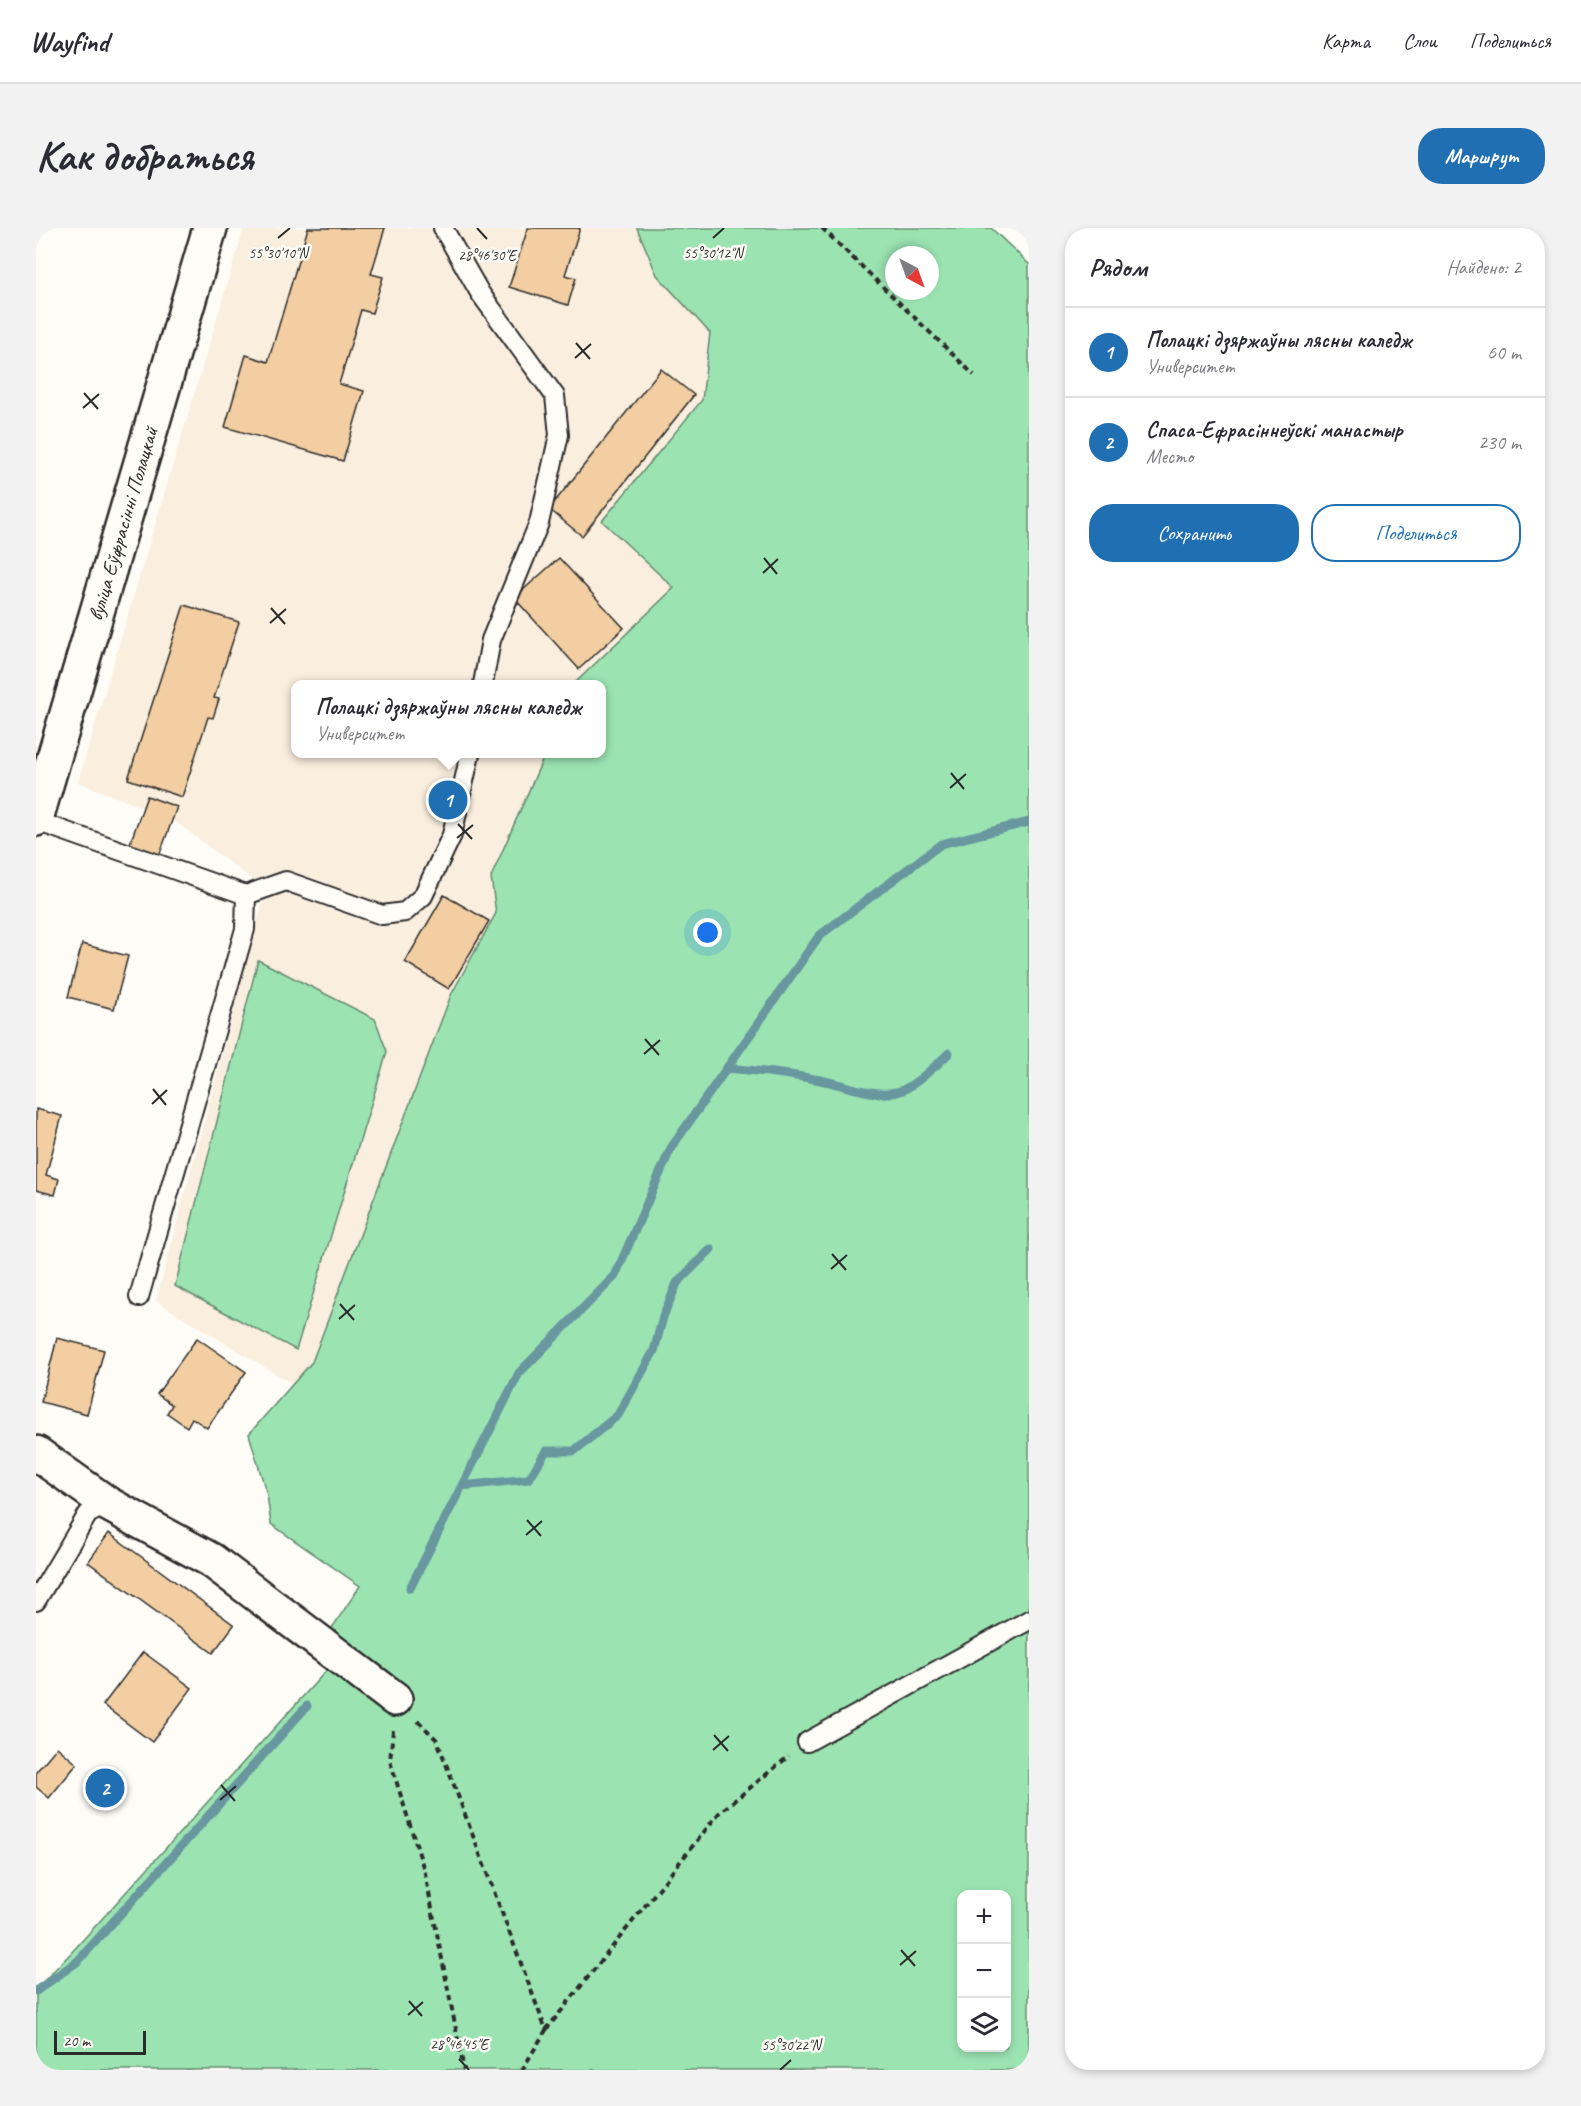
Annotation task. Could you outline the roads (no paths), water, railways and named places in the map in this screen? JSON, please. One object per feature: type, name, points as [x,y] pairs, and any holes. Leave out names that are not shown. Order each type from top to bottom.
[{"type":"street","name":"вуліца Еўфрасінні Полацкай","points":[[36,820],[210,228]]},
{"type":"street","points":[[36,1453],[108,1504],[211,1560],[395,1699]]},
{"type":"lane","points":[[442,228],[480,293],[555,396],[559,435],[539,523],[491,639],[484,680]]},
{"type":"lane","points":[[36,820],[246,895],[286,881],[382,915],[405,912],[423,896],[452,835],[469,758]]},
{"type":"lane","points":[[139,1297],[245,929],[246,895]]},
{"type":"lane","points":[[36,1601],[88,1514],[108,1504]]},
{"type":"lane","points":[[807,1742],[1029,1620]]},
{"type":"waterway","points":[[410,1588],[519,1373],[615,1276],[671,1148],[819,936],[941,844],[1029,822]]},
{"type":"waterway","points":[[728,1068],[797,1076],[868,1092],[887,1093],[903,1090],[924,1076],[949,1053]]},
{"type":"waterway","points":[[462,1486],[529,1479],[546,1451],[574,1451],[618,1415],[654,1351],[663,1317],[677,1283],[711,1249]]},
{"type":"waterway","points":[[36,1991],[78,1961],[307,1706]]},
{"type":"place","name":"Полацкі дзяржаўны лясны каледж","points":[[448,800]]},
{"type":"place","name":"Спаса-Ефрасіннеўскі манастыр","points":[[105,1788]]}]
